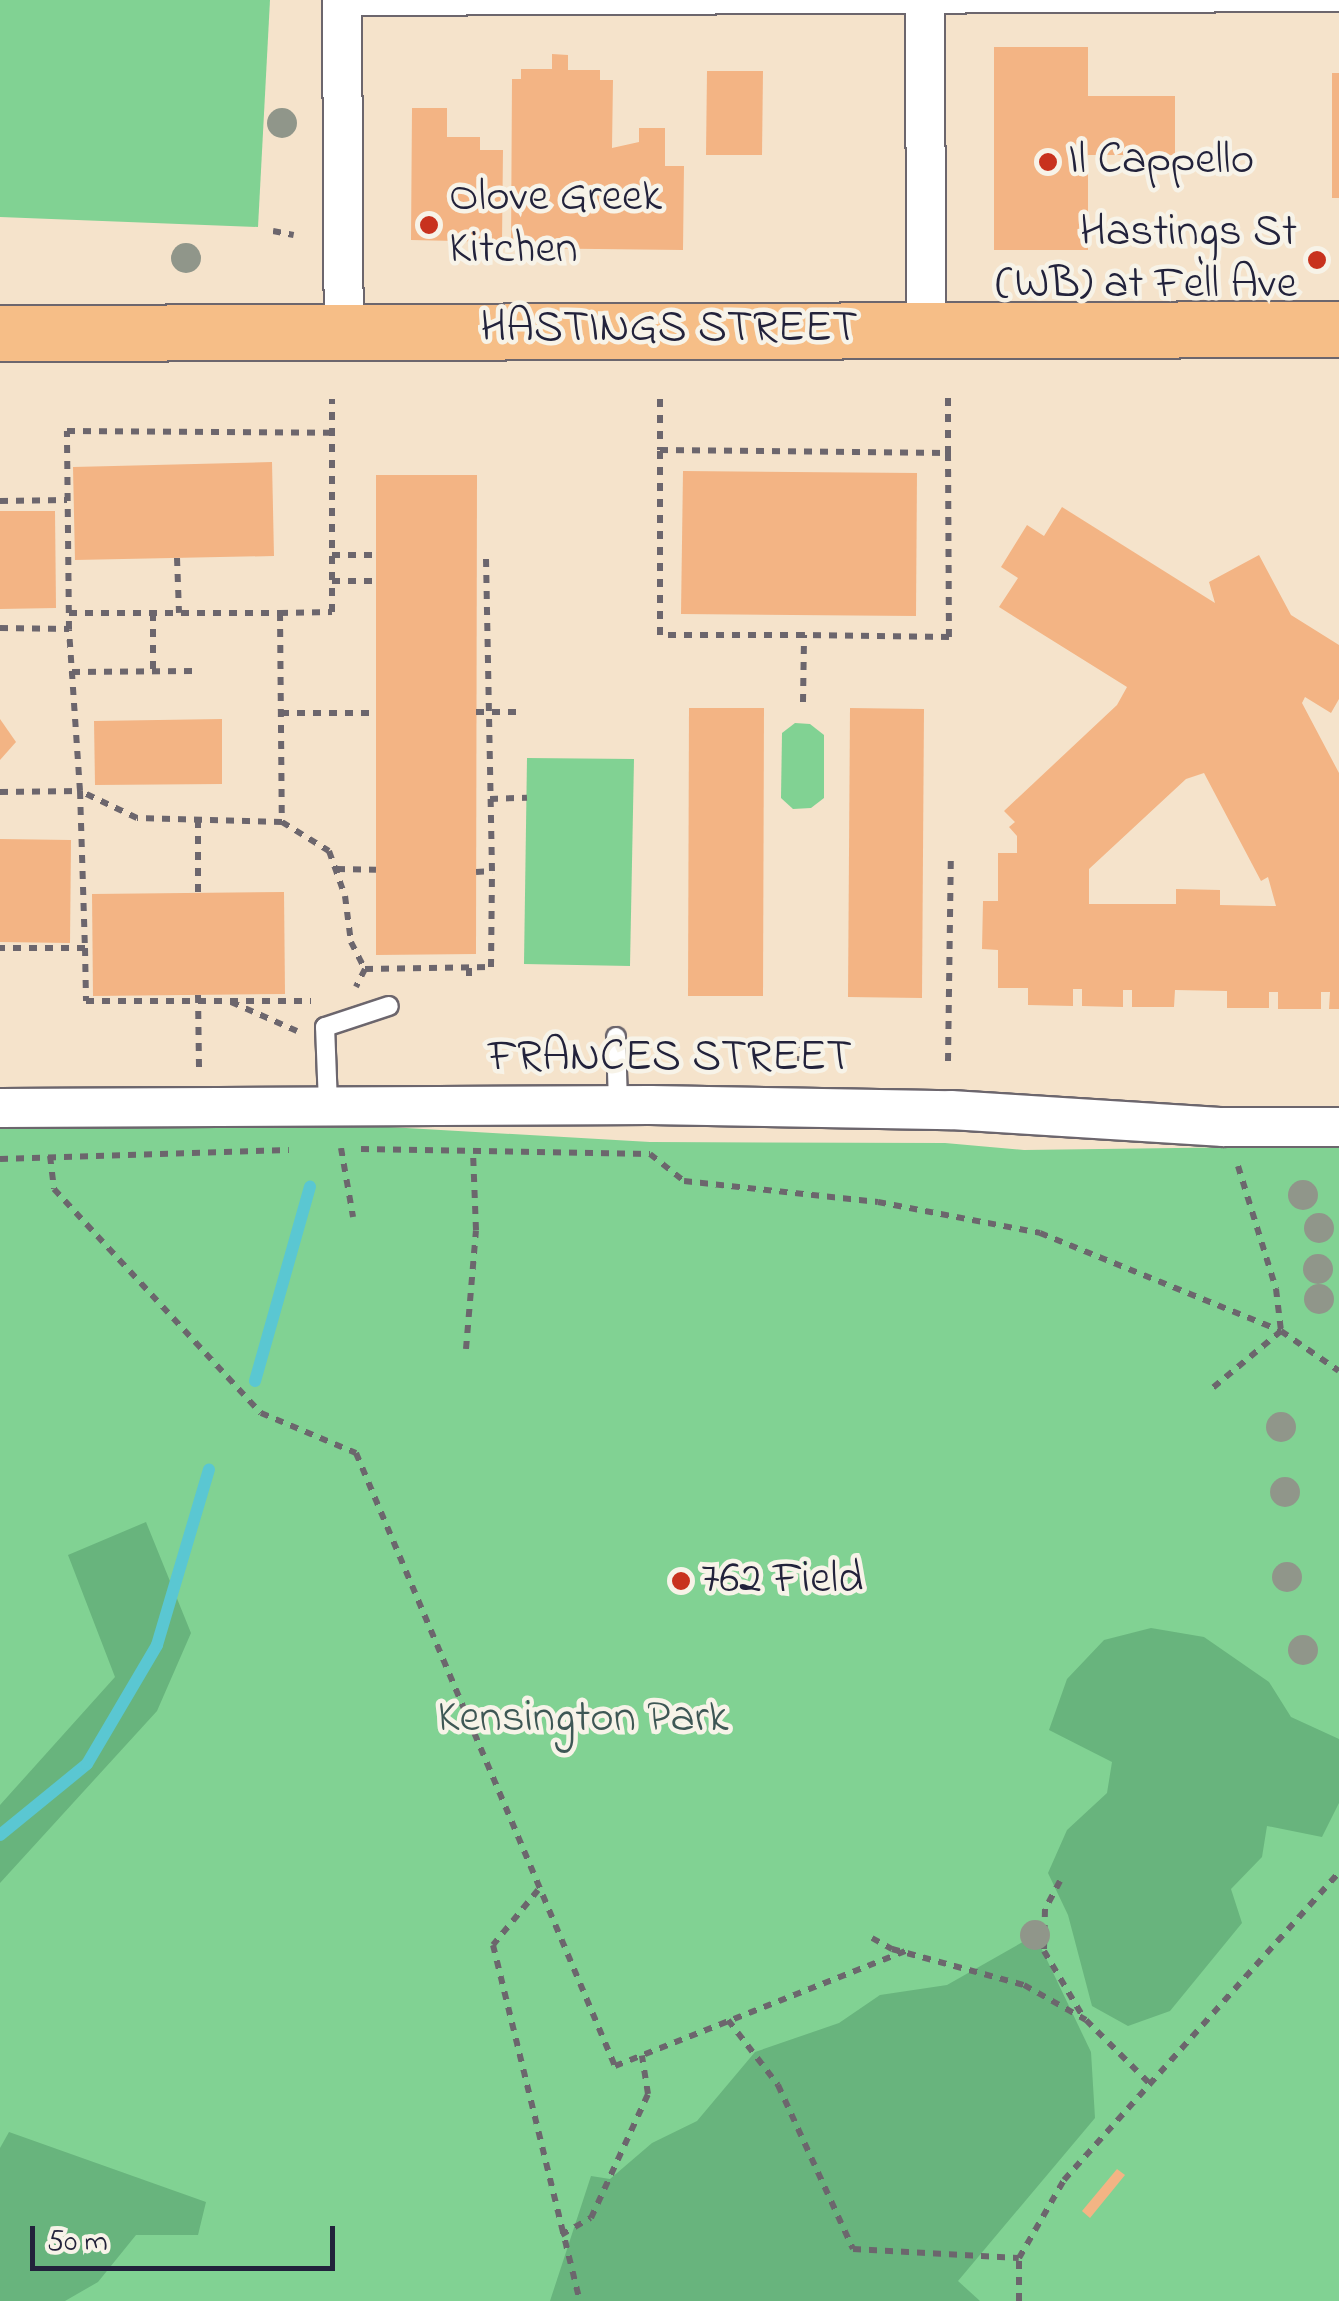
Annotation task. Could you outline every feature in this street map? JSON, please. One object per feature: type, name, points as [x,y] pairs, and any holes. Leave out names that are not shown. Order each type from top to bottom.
[{"type":"main road","name":"HASTINGS STREET","points":[[0,333],[1339,329]]},
{"type":"street","points":[[342,3],[344,332]]},
{"type":"street","points":[[925,3],[926,329]]},
{"type":"street","name":"FRANCES STREET","points":[[0,1108],[200,1103],[618,1105],[950,1110],[1223,1127],[1339,1127]]},
{"type":"lane","points":[[342,3],[1339,2]]},
{"type":"lane","points":[[328,1104],[325,1027],[389,1006]]},
{"type":"lane","points":[[616,1037],[618,1105]]},
{"type":"path","points":[[273,231],[294,235]]},
{"type":"path","points":[[660,399],[660,634],[949,637],[948,398]]},
{"type":"path","points":[[69,613],[332,612],[332,399]]},
{"type":"path","points":[[332,433],[66,431],[69,629],[80,791],[86,1001],[332,1000]]},
{"type":"path","points":[[660,450],[948,453]]},
{"type":"path","points":[[0,501],[68,500]]},
{"type":"path","points":[[332,554],[376,554]]},
{"type":"path","points":[[365,969],[491,967],[486,556]]},
{"type":"path","points":[[177,558],[179,613]]},
{"type":"path","points":[[332,581],[376,581]]},
{"type":"path","points":[[152,613],[154,671]]},
{"type":"path","points":[[280,613],[282,822]]},
{"type":"path","points":[[0,628],[69,629]]},
{"type":"path","points":[[804,635],[804,702]]},
{"type":"path","points":[[72,672],[194,671]]},
{"type":"path","points":[[281,712],[376,712]]},
{"type":"path","points":[[476,712],[518,712]]},
{"type":"path","points":[[0,792],[80,791],[136,818],[282,822],[310,834],[336,869],[351,942],[365,969]]},
{"type":"path","points":[[490,798],[527,798]]},
{"type":"path","points":[[198,820],[198,894]]},
{"type":"path","points":[[948,1061],[952,854]]},
{"type":"path","points":[[336,869],[376,870]]},
{"type":"path","points":[[476,872],[492,871]]},
{"type":"path","points":[[0,948],[85,948]]},
{"type":"path","points":[[469,968],[469,984]]},
{"type":"path","points":[[349,1000],[365,969]]},
{"type":"path","points":[[198,998],[200,1103]]},
{"type":"path","points":[[228,1001],[326,1043]]},
{"type":"path","points":[[800,1040],[800,1062]]},
{"type":"path","points":[[466,1350],[476,1230],[472,1106]]},
{"type":"path","points":[[1223,1127],[1259,1222],[1281,1331]]},
{"type":"path","points":[[340,1148],[352,1217]]},
{"type":"path","points":[[0,1159],[302,1149]]},
{"type":"path","points":[[321,1149],[650,1154],[684,1181],[878,1202],[1040,1233],[1281,1331],[1339,1371]]},
{"type":"path","points":[[50,1156],[54,1189],[261,1412],[356,1453],[538,1890],[616,2066],[906,1951]]},
{"type":"path","points":[[1210,1392],[1281,1331]]},
{"type":"path","points":[[1020,2301],[1019,2258],[1064,2180],[1339,1872]]},
{"type":"path","points":[[1060,1882],[1046,1908],[1044,1950],[1086,2020],[1149,2083]]},
{"type":"path","points":[[538,1890],[494,1945],[580,2301]]},
{"type":"path","points":[[872,1938],[1024,1985],[1086,2020]]},
{"type":"path","points":[[728,2020],[778,2085],[852,2249],[1019,2258]]},
{"type":"path","points":[[561,2235],[591,2218],[648,2094],[642,2055]]},
{"type":"green space","points":[[0,0],[270,0],[258,227],[0,217]]},
{"type":"green space","points":[[795,723],[810,724],[824,735],[824,798],[811,808],[793,809],[781,798],[782,733]]},
{"type":"green space","points":[[527,758],[634,759],[630,966],[524,964]]},
{"type":"green space","name":"Kensington Park","points":[[337,1124],[650,1142],[945,1143],[1024,1150],[1339,1146],[1339,2301],[0,2301],[0,1125]]},
{"type":"green space","points":[[146,1522],[191,1633],[157,1711],[0,1883],[0,1805],[115,1677],[68,1555]]},
{"type":"green space","points":[[1151,1628],[1204,1637],[1269,1682],[1291,1717],[1339,1739],[1339,1803],[1322,1837],[1267,1826],[1262,1857],[1231,1889],[1242,1923],[1170,2011],[1128,2026],[1092,2006],[1068,1915],[1048,1873],[1067,1830],[1107,1793],[1112,1762],[1049,1730],[1067,1679],[1104,1640]]},
{"type":"green space","points":[[1035,1935],[1091,2052],[1095,2118],[958,2281],[980,2301],[550,2301],[591,2176],[610,2179],[652,2143],[697,2121],[755,2052],[839,2023],[880,1995],[947,1985]]},
{"type":"green space","points":[[9,2132],[206,2202],[198,2235],[136,2235],[98,2282],[65,2301],[0,2301],[0,2148]]},
{"type":"building","points":[[994,47],[1088,47],[1088,96],[1175,96],[1175,155],[1088,155],[1088,250],[994,250]]},
{"type":"building","points":[[552,54],[568,55],[568,70],[600,70],[600,80],[613,80],[612,148],[639,142],[639,128],[665,128],[665,166],[684,166],[683,250],[511,248],[512,79],[521,79],[521,69],[552,69]]},
{"type":"building","points":[[707,71],[763,71],[762,155],[706,155]]},
{"type":"building","points":[[1332,73],[1339,73],[1339,198],[1332,198]]},
{"type":"building","points":[[412,108],[447,108],[447,137],[480,137],[480,150],[503,150],[502,242],[411,240]]},
{"type":"building","points":[[272,462],[274,556],[75,560],[73,467]]},
{"type":"building","points":[[683,471],[917,473],[916,616],[681,614]]},
{"type":"building","points":[[376,475],[477,475],[476,954],[376,955]]},
{"type":"building","points":[[1062,507],[1215,603],[1209,582],[1259,555],[1291,615],[1339,645],[1339,699],[1331,713],[1305,697],[1302,703],[1339,773],[1339,1009],[1329,1009],[1330,992],[1321,992],[1321,1009],[1278,1009],[1278,992],[1269,992],[1269,1008],[1227,1008],[1227,991],[1175,990],[1174,1007],[1132,1007],[1132,990],[1123,990],[1123,1007],[1082,1006],[1082,989],[1073,989],[1073,1006],[1028,1005],[1028,988],[998,988],[998,950],[982,949],[983,901],[998,901],[998,853],[1017,853],[1017,836],[1009,827],[1015,822],[1004,811],[1117,705],[1127,687],[999,607],[1018,578],[1001,567],[1027,525],[1044,536]],"holes":[[[1204,773],[1261,881],[1268,877],[1276,906],[1220,905],[1220,890],[1176,889],[1176,904],[1089,904],[1089,869],[1186,779]]]},
{"type":"building","points":[[0,511],[55,511],[56,608],[0,609]]},
{"type":"building","points":[[689,708],[764,708],[763,996],[688,996]]},
{"type":"building","points":[[850,708],[924,709],[922,998],[848,997]]},
{"type":"building","points":[[0,719],[16,742],[0,760]]},
{"type":"building","points":[[222,719],[222,784],[95,785],[94,721]]},
{"type":"building","points":[[0,839],[71,840],[70,943],[0,942]]},
{"type":"building","points":[[284,892],[285,994],[93,996],[92,894]]},
{"type":"building","points":[[1117,2169],[1125,2175],[1090,2218],[1082,2211]]},
{"type":"waterway","points":[[255,1381],[310,1187]]},
{"type":"waterway","points":[[0,1835],[87,1764],[157,1645],[209,1470]]},
{"type":"place","name":"Il Cappello","points":[[1048,162]]},
{"type":"place","name":"Olove Greek Kitchen","points":[[429,225]]},
{"type":"place","name":"Hastings St (WB) at Fell Ave","points":[[1317,260]]},
{"type":"place","name":"762 Field","points":[[681,1581]]}]
